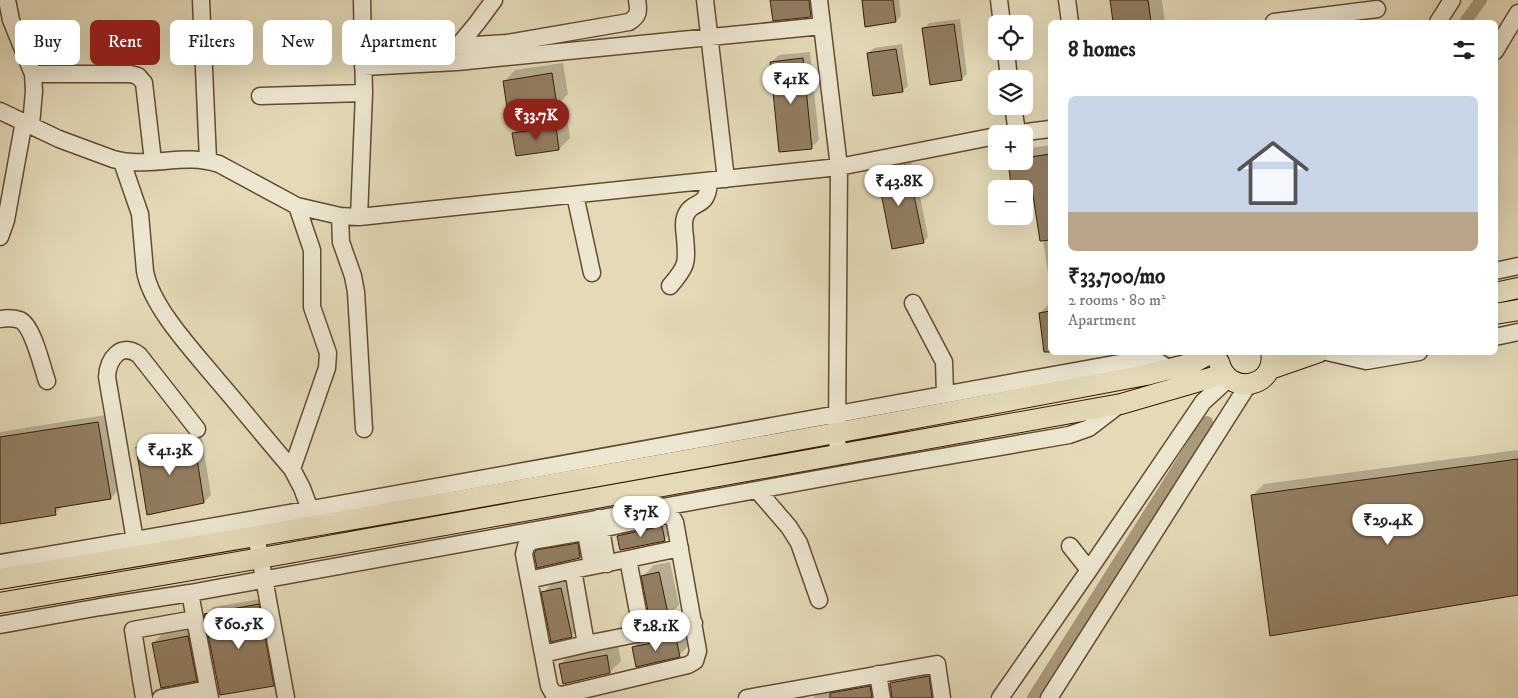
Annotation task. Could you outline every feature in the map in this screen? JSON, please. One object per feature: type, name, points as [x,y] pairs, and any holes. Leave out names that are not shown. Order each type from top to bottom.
[{"type":"main road","points":[[1498,292],[1518,288]]},
{"type":"main road","points":[[1498,313],[1518,310]]},
{"type":"main road","points":[[0,579],[136,548],[256,535],[312,517],[837,424],[1146,375],[1193,363],[1207,355]]},
{"type":"main road","points":[[1220,355],[1219,361],[1226,376],[1234,383],[1248,385],[1261,380],[1270,361],[1303,355]]},
{"type":"main road","points":[[0,603],[1121,404],[1226,376]]},
{"type":"street","points":[[202,0],[208,160]]},
{"type":"street","points":[[359,217],[364,93],[362,0]]},
{"type":"street","points":[[494,0],[458,46],[507,43],[629,22],[636,18],[639,8],[637,0]]},
{"type":"street","points":[[706,0],[726,179]]},
{"type":"street","points":[[819,0],[838,167],[838,455]]},
{"type":"street","points":[[999,0],[1001,15]]},
{"type":"street","points":[[1066,0],[1070,20]]},
{"type":"street","points":[[1439,20],[1452,0]]},
{"type":"street","points":[[0,237],[6,220],[34,91],[33,74],[6,9]]},
{"type":"street","points":[[1291,20],[1377,10]]},
{"type":"street","points":[[1498,46],[1518,14]]},
{"type":"street","points":[[624,23],[625,46]]},
{"type":"street","points":[[363,67],[457,62],[822,26]]},
{"type":"street","points":[[33,74],[130,74],[138,76],[144,83],[153,161]]},
{"type":"street","points":[[260,96],[364,93]]},
{"type":"street","points":[[0,111],[59,139],[122,162],[208,160],[297,206],[340,216],[359,217],[838,167],[988,138]]},
{"type":"street","points":[[1033,131],[1048,129]]},
{"type":"street","points":[[0,563],[136,548],[312,517],[302,488],[292,469],[192,350],[154,298],[144,271],[140,214],[122,162]]},
{"type":"street","points":[[670,286],[682,272],[687,259],[684,228],[686,215],[707,197],[709,181]]},
{"type":"street","points":[[574,195],[592,273]]},
{"type":"street","points":[[292,469],[327,368],[328,360],[327,348],[312,307],[312,250],[297,206]]},
{"type":"street","points":[[340,216],[342,242],[355,282],[364,429]]},
{"type":"street","points":[[1498,270],[1518,266]]},
{"type":"street","points":[[913,303],[944,362],[945,394]]},
{"type":"street","points":[[0,319],[20,320],[25,324],[32,337],[47,381]]},
{"type":"street","points":[[1498,336],[1518,332]]},
{"type":"street","points":[[136,548],[107,377],[109,363],[115,355],[127,350],[133,350],[139,355],[197,429]]},
{"type":"street","points":[[1339,355],[1366,362],[1404,355]]},
{"type":"street","points":[[837,424],[945,394],[1142,359],[1162,362],[1170,369]]},
{"type":"street","points":[[1000,698],[1203,402],[1226,376]]},
{"type":"street","points":[[1049,698],[1248,385]]},
{"type":"street","points":[[0,625],[190,593],[264,578],[593,525],[665,515],[671,516],[675,522],[694,623],[698,651],[696,661],[688,665],[562,695],[553,693],[549,686],[524,554],[526,546],[532,541],[593,525],[757,490],[1069,435],[1089,428],[1121,404]]},
{"type":"street","points":[[757,490],[789,527],[799,543],[819,600]]},
{"type":"street","points":[[593,525],[600,565]]},
{"type":"street","points":[[256,535],[286,698]]},
{"type":"street","points":[[1070,546],[1089,570]]},
{"type":"street","points":[[529,580],[680,548]]},
{"type":"street","points":[[628,559],[642,633]]},
{"type":"street","points":[[573,570],[586,644]]},
{"type":"street","points":[[161,698],[209,694],[190,593]]},
{"type":"street","points":[[144,698],[133,630],[195,619]]},
{"type":"street","points":[[543,654],[694,623]]},
{"type":"street","points":[[747,698],[785,695],[878,674],[937,664],[942,698]]},
{"type":"street","points":[[878,674],[882,698]]},
{"type":"building","points":[[770,0],[809,0],[811,17],[773,21]]},
{"type":"building","points":[[862,0],[893,0],[896,22],[865,27]]},
{"type":"building","points":[[1110,0],[1148,0],[1151,20],[1113,20]]},
{"type":"building","points":[[954,24],[962,80],[930,85],[922,28]]},
{"type":"building","points":[[896,49],[903,92],[873,96],[867,53]]},
{"type":"building","points":[[803,58],[812,149],[779,152],[770,62]]},
{"type":"building","points":[[552,73],[557,106],[508,114],[503,81]]},
{"type":"building","points":[[556,127],[559,150],[516,156],[512,133]]},
{"type":"building","points":[[1048,154],[1048,240],[1040,241],[1033,195],[1033,180],[1010,180],[1009,170],[1033,170],[1033,157]]},
{"type":"building","points":[[906,165],[924,243],[892,249],[880,188],[874,189],[871,172]]},
{"type":"building","points":[[1048,311],[1048,352],[1044,352],[1039,313]]},
{"type":"building","points":[[98,422],[111,499],[55,508],[56,515],[0,524],[0,437]]},
{"type":"building","points":[[194,440],[204,503],[147,515],[136,447]]},
{"type":"building","points":[[1518,459],[1518,595],[1270,636],[1251,495]]},
{"type":"building","points":[[662,526],[665,541],[620,550],[617,536]]},
{"type":"building","points":[[578,543],[580,558],[537,568],[534,554],[536,550]]},
{"type":"building","points":[[659,572],[669,618],[650,621],[641,576]]},
{"type":"building","points":[[561,588],[572,637],[551,642],[541,592]]},
{"type":"building","points":[[259,604],[274,686],[220,695],[204,614]]},
{"type":"building","points":[[188,636],[197,681],[161,688],[152,643]]},
{"type":"building","points":[[676,638],[680,657],[636,667],[632,647]]},
{"type":"building","points":[[607,655],[610,673],[563,684],[559,664]]},
{"type":"building","points":[[929,676],[932,698],[892,698],[890,683]]},
{"type":"building","points":[[870,686],[872,698],[830,698],[830,693]]},
{"type":"waterway","points":[[1466,20],[1481,0]]},
{"type":"waterway","points":[[1033,698],[1207,422]]}]
